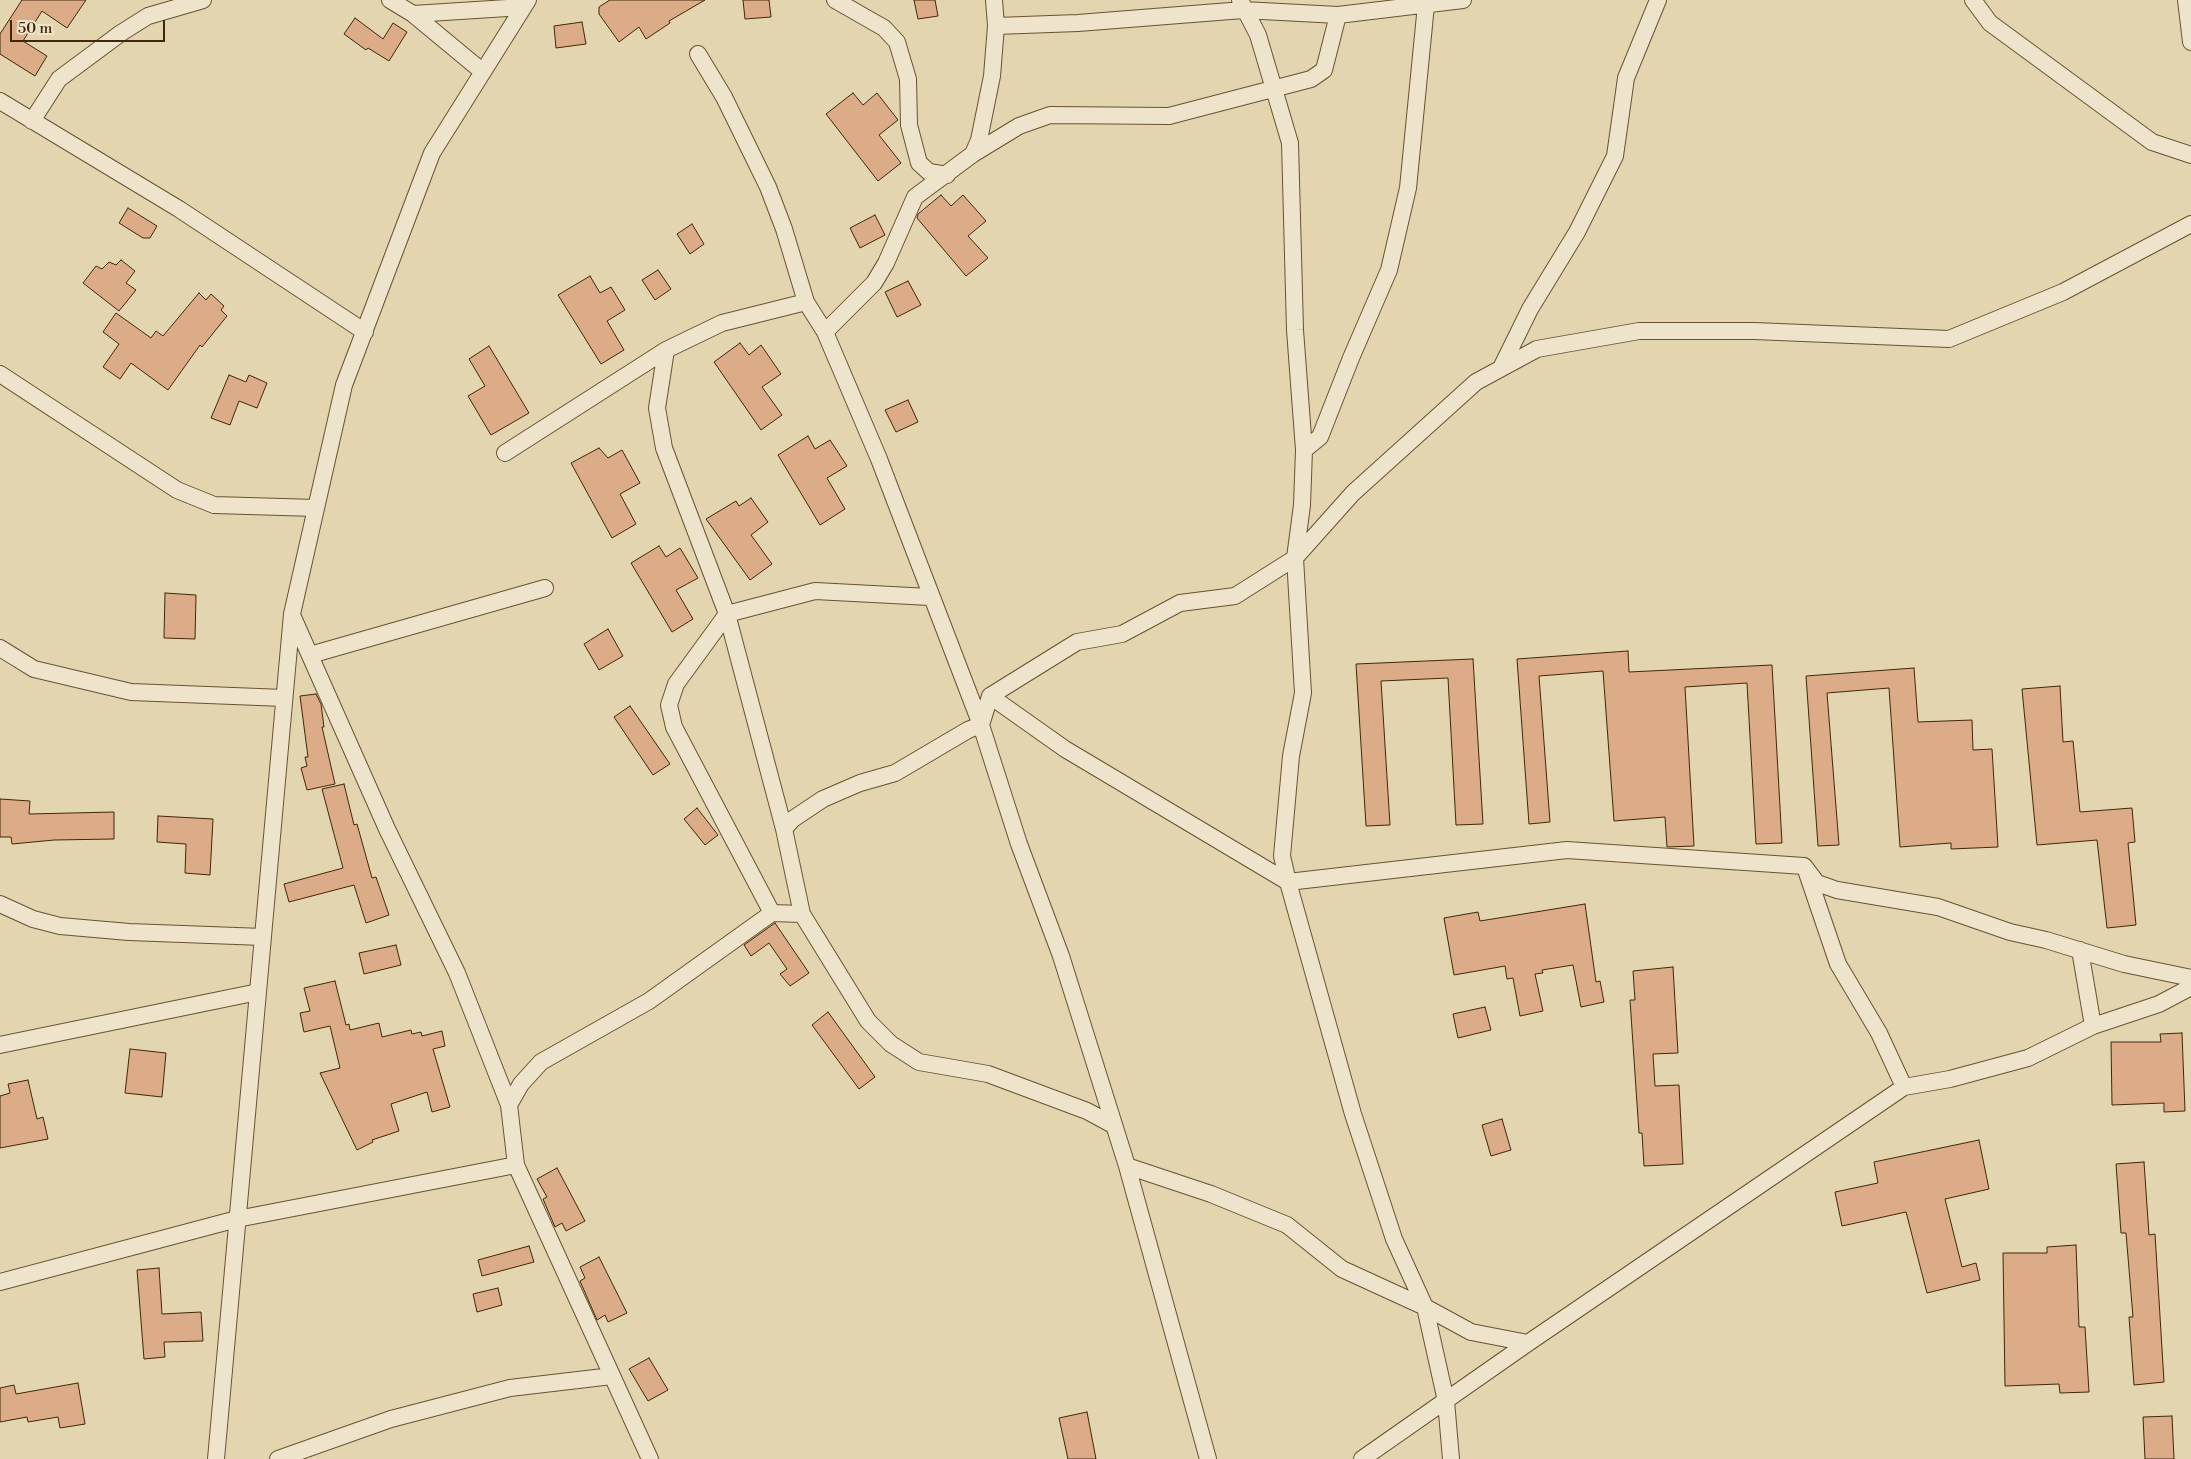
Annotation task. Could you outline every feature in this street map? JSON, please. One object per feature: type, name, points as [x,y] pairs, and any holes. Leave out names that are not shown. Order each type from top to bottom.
[{"type":"street","points":[[32,121],[59,79],[120,33],[148,16],[203,0]]},
{"type":"street","points":[[390,0],[412,14],[483,72]]},
{"type":"street","points":[[835,0],[884,28],[897,42],[908,79],[909,126],[920,163],[929,172],[947,174]]},
{"type":"street","points":[[973,154],[979,140],[992,76],[996,26],[994,0]]},
{"type":"street","points":[[996,26],[1078,23],[1242,5],[1338,15],[1426,5],[1446,0],[1463,0]]},
{"type":"street","points":[[1501,368],[1530,309],[1577,232],[1615,156],[1626,78],[1658,0]]},
{"type":"street","points":[[1973,0],[1990,23],[2152,142],[2191,155]]},
{"type":"street","points":[[2186,0],[2191,42]]},
{"type":"street","points":[[412,14],[526,4]]},
{"type":"street","points":[[211,1458],[237,1219],[292,614],[344,385],[432,153],[526,4]]},
{"type":"street","points":[[1242,5],[1258,35],[1290,143],[1294,330],[1304,450],[1302,505],[1295,558],[1303,693],[1291,756],[1282,856],[1353,1114],[1394,1239],[1425,1307],[1446,1401],[1451,1459]]},
{"type":"street","points":[[1304,450],[1320,437],[1351,358],[1389,270],[1408,188],[1426,5]]},
{"type":"street","points":[[825,332],[874,283],[886,263],[915,197],[973,154],[1019,126],[1050,115],[1169,116],[1311,79],[1324,70],[1338,15]]},
{"type":"street","points":[[698,54],[724,97],[768,187],[784,229],[806,302],[825,332],[878,459],[930,598],[981,725],[1019,844],[1061,956],[1127,1166],[1208,1459]]},
{"type":"street","points":[[0,101],[179,209],[365,332]]},
{"type":"street","points":[[981,725],[990,696],[1077,642],[1122,634],[1180,604],[1235,596],[1295,558],[1353,493],[1476,382],[1537,349],[1639,331],[1754,331],[1949,339],[2063,292],[2191,224]]},
{"type":"street","points":[[505,453],[666,350],[722,323],[806,302]]},
{"type":"street","points":[[666,350],[657,408],[664,448],[726,614],[784,829],[802,914],[868,1021],[892,1044],[919,1062],[988,1074],[1087,1111],[1113,1125]]},
{"type":"street","points":[[0,374],[177,490],[214,505],[316,508]]},
{"type":"street","points":[[310,655],[545,588]]},
{"type":"street","points":[[772,913],[674,727],[669,706],[676,684],[726,614],[815,591],[930,598]]},
{"type":"street","points":[[292,614],[387,830],[457,973],[509,1105],[516,1165],[650,1459]]},
{"type":"street","points":[[0,648],[34,669],[131,692],[284,698]]},
{"type":"street","points":[[990,696],[1066,749],[1288,882],[1567,850],[1804,866],[1817,883],[1837,890],[1938,907],[2010,932],[2080,950],[2124,964],[2191,978]]},
{"type":"street","points":[[784,829],[793,819],[823,799],[894,773],[968,730],[981,725]]},
{"type":"street","points":[[1804,866],[1838,964],[1878,1033],[1904,1088]]},
{"type":"street","points":[[0,904],[32,919],[60,926],[129,932],[263,937]]},
{"type":"street","points":[[509,1105],[521,1084],[541,1062],[649,1001],[772,913],[802,914]]},
{"type":"street","points":[[2080,950],[2094,1026]]},
{"type":"street","points":[[1362,1459],[1528,1343],[1904,1088],[1950,1079],[2028,1058],[2094,1026],[2159,1004],[2191,987]]},
{"type":"street","points":[[0,1045],[258,992]]},
{"type":"street","points":[[0,1282],[237,1219],[516,1165]]},
{"type":"street","points":[[1127,1166],[1211,1194],[1287,1225],[1342,1269],[1425,1307],[1471,1332],[1528,1343]]},
{"type":"street","points":[[278,1459],[391,1419],[510,1388],[612,1376]]},
{"type":"building","points":[[22,0],[86,0],[67,28],[42,11],[23,41],[47,56],[35,76],[0,54],[0,34]]},
{"type":"building","points":[[610,0],[705,0],[669,21],[670,23],[646,39],[639,27],[619,42],[599,14],[599,7]]},
{"type":"building","points":[[743,0],[769,0],[771,17],[745,19]]},
{"type":"building","points":[[914,0],[935,0],[938,16],[918,19]]},
{"type":"building","points":[[355,18],[383,39],[393,23],[407,32],[389,61],[368,48],[366,50],[344,34]]},
{"type":"building","points":[[582,22],[586,44],[556,48],[554,26]]},
{"type":"building","points":[[853,93],[863,105],[877,93],[898,120],[879,135],[901,163],[878,181],[826,114]]},
{"type":"building","points":[[941,195],[951,206],[963,195],[986,221],[968,236],[988,258],[966,276],[917,218],[918,214]]},
{"type":"building","points":[[128,208],[157,226],[150,238],[143,238],[119,223]]},
{"type":"building","points":[[875,215],[885,235],[860,248],[850,228]]},
{"type":"building","points":[[692,224],[704,244],[690,254],[677,234]]},
{"type":"building","points":[[121,260],[135,271],[126,283],[136,290],[119,311],[83,283],[96,266],[102,269],[109,262],[116,265]]},
{"type":"building","points":[[658,270],[671,289],[655,300],[642,280]]},
{"type":"building","points":[[590,276],[600,293],[611,287],[625,310],[607,321],[624,350],[601,364],[558,295]]},
{"type":"building","points":[[908,281],[921,305],[897,317],[885,292]]},
{"type":"building","points":[[199,293],[206,300],[211,294],[224,306],[221,310],[227,316],[202,347],[200,345],[168,390],[131,363],[120,379],[103,367],[119,344],[103,332],[116,313],[151,338],[156,331],[163,336]]},
{"type":"building","points":[[740,343],[749,355],[761,345],[781,374],[762,387],[782,415],[761,430],[714,362]]},
{"type":"building","points":[[489,346],[529,413],[491,435],[468,396],[485,386],[469,359]]},
{"type":"building","points":[[229,375],[246,382],[249,375],[267,383],[257,408],[239,401],[230,425],[211,418]]},
{"type":"building","points":[[908,400],[918,422],[896,432],[885,410]]},
{"type":"building","points":[[808,436],[815,449],[830,440],[847,466],[827,478],[845,509],[820,525],[778,455]]},
{"type":"building","points":[[599,448],[608,458],[622,450],[640,483],[620,494],[636,524],[612,538],[571,463]]},
{"type":"building","points":[[751,498],[768,522],[751,535],[772,564],[750,580],[706,519],[736,501],[739,506]]},
{"type":"building","points":[[659,546],[666,557],[680,548],[698,578],[676,590],[693,619],[672,632],[631,563]]},
{"type":"building","points":[[165,593],[196,595],[195,639],[164,638]]},
{"type":"building","points":[[608,629],[623,656],[599,670],[584,644]]},
{"type":"building","points":[[1628,651],[1629,672],[1772,665],[1782,843],[1756,844],[1747,683],[1685,687],[1694,846],[1667,847],[1665,817],[1614,821],[1603,671],[1539,676],[1550,822],[1529,824],[1517,659]]},
{"type":"building","points":[[1473,659],[1483,824],[1456,825],[1448,678],[1381,681],[1390,825],[1366,826],[1356,664]]},
{"type":"building","points":[[1914,668],[1918,722],[1972,720],[1973,750],[1992,749],[1998,847],[1951,849],[1951,843],[1900,847],[1889,688],[1827,693],[1839,845],[1818,846],[1806,676]]},
{"type":"building","points":[[2060,686],[2063,742],[2073,741],[2080,812],[2132,808],[2135,842],[2128,843],[2136,925],[2107,928],[2097,840],[2037,845],[2022,689]]},
{"type":"building","points":[[316,694],[321,704],[324,727],[322,727],[335,784],[307,790],[301,768],[307,766],[305,757],[308,757],[300,696]]},
{"type":"building","points":[[630,706],[670,764],[653,775],[614,717]]},
{"type":"building","points":[[344,784],[354,825],[357,824],[372,878],[376,877],[389,915],[366,923],[354,885],[289,902],[284,884],[343,868],[322,789]]},
{"type":"building","points":[[0,799],[30,801],[29,814],[114,812],[114,839],[54,840],[12,844],[11,837],[0,837]]},
{"type":"building","points":[[697,808],[718,835],[705,845],[684,819]]},
{"type":"building","points":[[158,816],[213,819],[210,875],[185,873],[186,844],[157,842]]},
{"type":"building","points":[[1585,904],[1596,982],[1600,981],[1604,1002],[1581,1007],[1573,965],[1542,970],[1543,973],[1535,974],[1543,1011],[1520,1016],[1513,978],[1507,979],[1505,966],[1454,975],[1444,918],[1478,912],[1480,921]]},
{"type":"building","points":[[775,923],[809,973],[790,986],[780,974],[787,969],[769,943],[751,956],[744,945]]},
{"type":"building","points":[[396,945],[401,965],[364,974],[359,953]]},
{"type":"building","points":[[1673,967],[1678,1053],[1653,1054],[1655,1086],[1679,1085],[1683,1164],[1644,1166],[1642,1133],[1639,1133],[1630,1000],[1635,1000],[1633,971]]},
{"type":"building","points":[[335,981],[346,1025],[349,1024],[350,1030],[379,1023],[382,1037],[411,1030],[412,1034],[421,1032],[422,1036],[442,1031],[445,1046],[433,1049],[450,1107],[432,1112],[427,1092],[391,1104],[399,1131],[372,1140],[373,1142],[357,1150],[320,1073],[340,1068],[330,1026],[304,1032],[300,1013],[310,1011],[304,988]]},
{"type":"building","points":[[1485,1007],[1491,1030],[1458,1038],[1453,1014]]},
{"type":"building","points":[[828,1012],[875,1077],[859,1089],[812,1025]]},
{"type":"building","points":[[2182,1033],[2185,1111],[2164,1112],[2164,1103],[2112,1105],[2111,1042],[2161,1042],[2160,1034]]},
{"type":"building","points":[[130,1049],[166,1053],[162,1097],[125,1093]]},
{"type":"building","points":[[28,1080],[37,1119],[43,1117],[48,1139],[0,1148],[0,1096],[10,1093],[8,1084]]},
{"type":"building","points":[[1502,1119],[1511,1150],[1491,1156],[1482,1125]]},
{"type":"building","points":[[1979,1140],[1989,1189],[1945,1199],[1962,1267],[1976,1263],[1980,1280],[1927,1293],[1906,1212],[1842,1226],[1835,1192],[1878,1183],[1874,1162]]},
{"type":"building","points":[[2144,1162],[2149,1235],[2155,1234],[2164,1382],[2134,1385],[2129,1317],[2133,1317],[2126,1233],[2121,1233],[2116,1164]]},
{"type":"building","points":[[557,1168],[585,1221],[566,1231],[562,1223],[555,1227],[543,1199],[547,1197],[537,1179]]},
{"type":"building","points":[[2076,1245],[2079,1327],[2085,1327],[2089,1392],[2060,1393],[2059,1384],[2005,1386],[2003,1253],[2047,1253],[2047,1247]]},
{"type":"building","points":[[529,1246],[534,1262],[482,1276],[478,1260]]},
{"type":"building","points":[[599,1257],[627,1313],[608,1322],[605,1315],[597,1320],[580,1281],[585,1278],[580,1267]]},
{"type":"building","points":[[159,1268],[162,1314],[201,1312],[203,1341],[164,1342],[165,1357],[144,1359],[137,1270]]},
{"type":"building","points":[[498,1288],[502,1305],[477,1312],[473,1294]]},
{"type":"building","points":[[649,1358],[668,1390],[648,1401],[629,1369]]},
{"type":"building","points":[[78,1383],[85,1424],[60,1428],[58,1417],[28,1422],[27,1417],[0,1422],[0,1388],[14,1385],[16,1394]]},
{"type":"building","points":[[1087,1412],[1096,1459],[1068,1459],[1059,1418]]},
{"type":"building","points":[[2172,1416],[2174,1459],[2145,1459],[2143,1417]]}]
